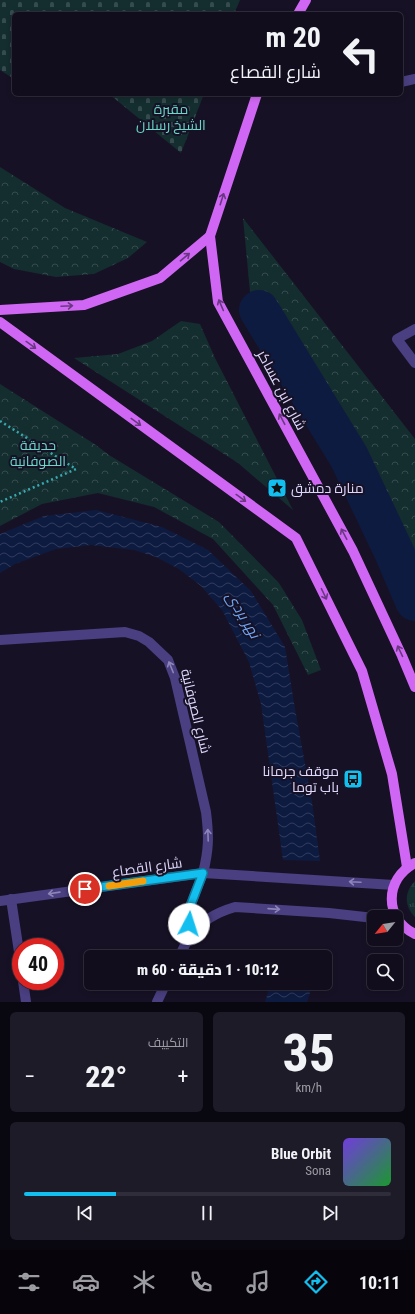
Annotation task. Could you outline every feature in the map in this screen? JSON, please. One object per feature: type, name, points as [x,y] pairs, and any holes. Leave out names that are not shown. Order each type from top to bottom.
[{"type":"main road","points":[[299,12],[306,0]]},
{"type":"main road","name":"شارع ابن عساكر","points":[[256,96],[210,236],[218,302],[353,551],[415,687]]},
{"type":"main road","points":[[0,310],[84,305],[160,278],[210,236]]},
{"type":"main road","points":[[0,322],[296,538],[362,671],[392,774],[411,865],[399,875],[394,885],[392,894],[393,910]]},
{"type":"main road","points":[[403,926],[415,934]]},
{"type":"street","points":[[403,82],[415,79]]},
{"type":"street","points":[[415,329],[397,339],[415,363]]},
{"type":"street","name":"شارع الصوفانية","points":[[0,640],[125,632],[139,636],[149,642],[168,660],[180,696],[206,812],[208,832],[208,853],[203,873],[188,912],[190,935]]},
{"type":"street","name":"شارع القصاع","points":[[0,901],[203,873],[394,885]]},
{"type":"street","points":[[11,899],[17,938]]},
{"type":"street","points":[[182,950],[190,935],[206,920],[220,911],[235,907],[329,913],[367,917]]},
{"type":"street","points":[[24,990],[26,1002]]},
{"type":"street","points":[[157,1002],[163,990]]},
{"type":"path","points":[[0,421],[76,469],[0,502]]},
{"type":"green space","points":[[0,0],[240,0],[235,12],[12,12],[12,78],[0,70]]},
{"type":"green space","name":"مقبرة الشيخ رسلان","points":[[111,96],[203,96],[181,153]]},
{"type":"green space","points":[[0,167],[65,208],[147,242],[128,258],[94,274],[56,277],[14,269],[0,262]]},
{"type":"green space","points":[[243,218],[415,439],[415,570],[366,470],[252,313]]},
{"type":"green space","points":[[181,321],[200,324],[215,358],[293,510],[238,463],[74,358],[118,354],[152,341]]},
{"type":"green space","name":"حديقة الصوفانية","points":[[0,384],[96,445],[109,455],[219,522],[279,583],[302,620],[321,670],[308,675],[273,605],[213,539],[154,507],[98,493],[42,504],[0,526]]},
{"type":"green space","points":[[415,881],[415,917],[411,913],[407,904],[407,894],[411,885]]},
{"type":"water","name":"نهر بردى","points":[[96,510],[162,527],[208,550],[251,591],[285,647],[312,802],[320,861],[283,860],[261,704],[249,662],[222,610],[201,586],[179,569],[156,557],[134,550],[91,545],[56,549],[15,564],[0,573],[0,534],[44,516]]},
{"type":"water","points":[[280,949],[323,950],[280,950]]},
{"type":"water","points":[[269,990],[311,990],[307,1002],[265,1002]]},
{"type":"waterway","points":[[259,310],[349,457],[395,554],[415,601]]},
{"type":"slow traffic","points":[[109,886],[143,881]]},
{"type":"place","name":"منارة دمشق","points":[[277,488]]},
{"type":"place","name":"موقف جرمانا باب توما","points":[[353,779]]},
{"type":"route","points":[[85,889],[203,873],[188,912],[189,924]]}]
